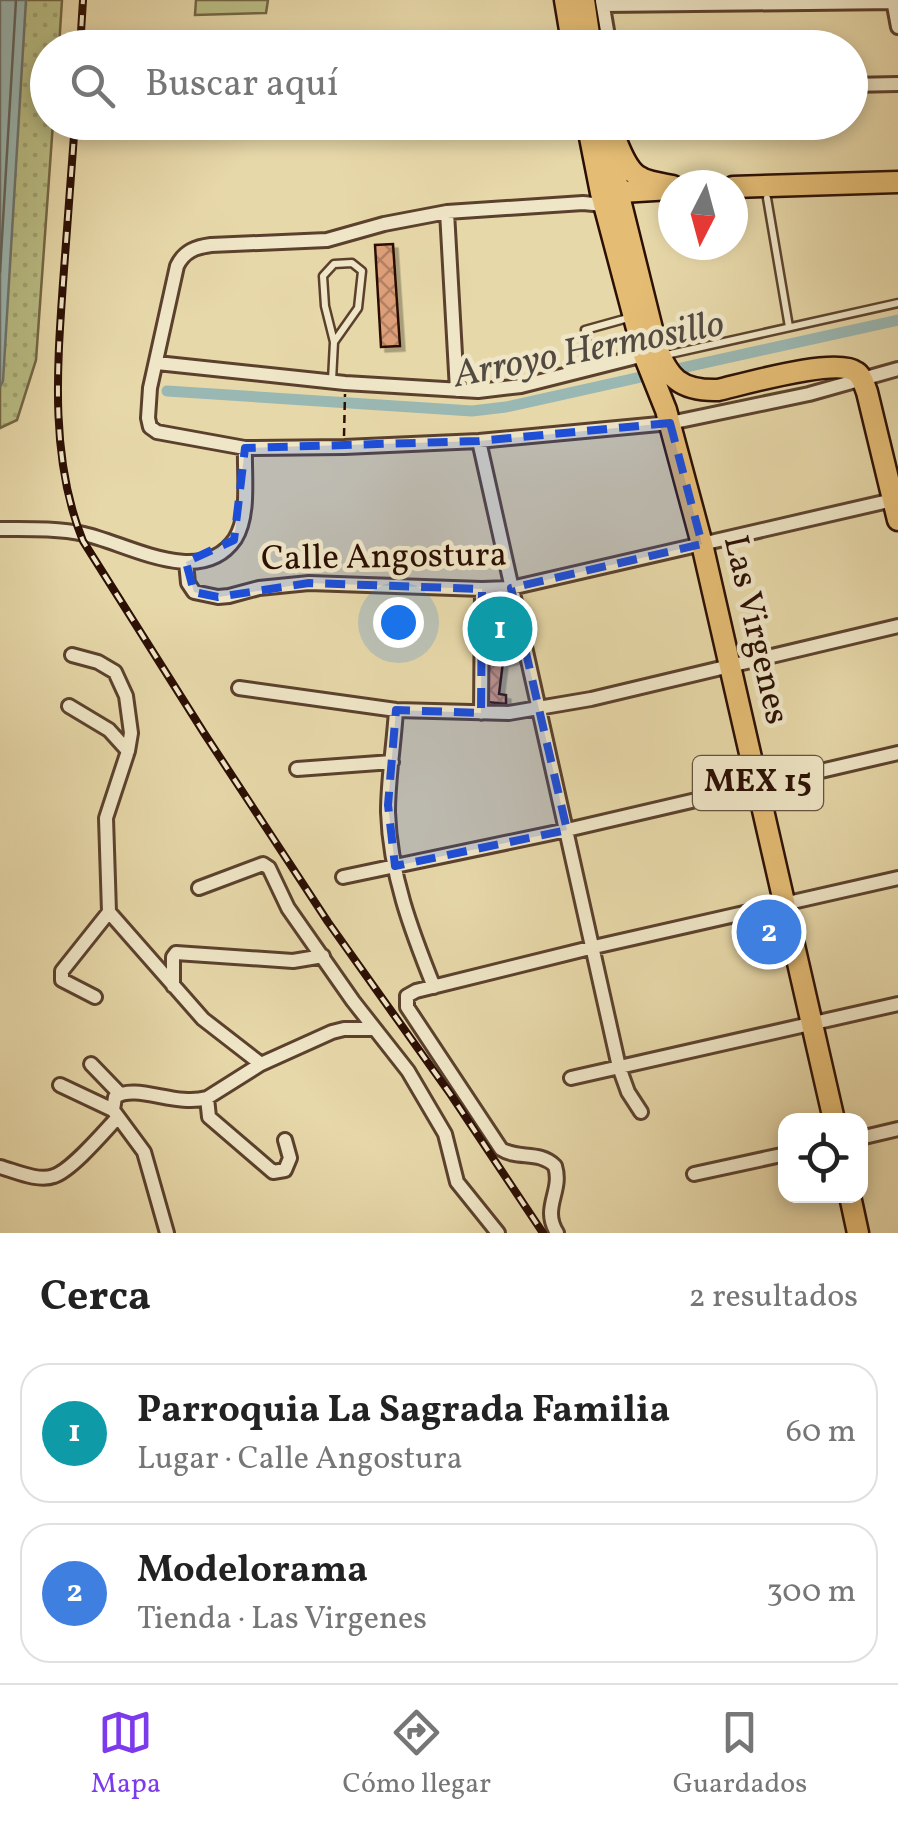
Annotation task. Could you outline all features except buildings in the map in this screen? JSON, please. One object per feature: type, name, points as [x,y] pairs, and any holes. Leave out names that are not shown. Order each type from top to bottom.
[{"type":"main road","points":[[565,0],[570,30]]},
{"type":"main road","points":[[593,30],[596,2]]},
{"type":"main road","name":"MEX 15","points":[[591,140],[634,316],[658,370]]},
{"type":"main road","name":"MEX 15","points":[[607,140],[606,199],[658,370],[670,423]]},
{"type":"main road","points":[[615,140],[636,177],[658,184]]},
{"type":"main road","points":[[748,187],[898,182]]},
{"type":"main road","points":[[606,199],[658,190]]},
{"type":"main road","points":[[748,199],[898,196]]},
{"type":"main road","points":[[606,199],[658,200]]},
{"type":"main road","points":[[658,370],[691,388],[705,390],[834,366],[853,370],[862,378],[867,392],[896,506]]},
{"type":"main road","name":"Las Virgenes","points":[[670,423],[702,544],[832,1113]]},
{"type":"main road","points":[[852,1203],[858,1233]]},
{"type":"street","points":[[605,30],[596,2],[895,1],[898,27]]},
{"type":"street","points":[[868,84],[898,84]]},
{"type":"street","points":[[606,199],[447,212],[327,240],[212,246],[188,252],[177,266],[150,388],[150,428],[245,448],[479,441],[670,423],[808,394],[898,368]]},
{"type":"street","points":[[447,212],[457,390]]},
{"type":"street","points":[[157,363],[339,382],[478,391],[521,386],[591,368],[658,370]]},
{"type":"street","points":[[479,441],[619,1066],[628,1092],[642,1112]]},
{"type":"street","points":[[0,529],[79,532],[151,556],[186,562],[214,555],[234,540],[243,512],[245,448]]},
{"type":"street","name":"Calle Angostura","points":[[186,562],[188,583],[194,592],[218,596],[309,583],[511,588],[702,544],[896,506]]},
{"type":"street","points":[[481,713],[482,589]]},
{"type":"street","points":[[238,688],[396,710],[508,713],[592,700],[898,626]]},
{"type":"street","points":[[72,655],[98,662],[115,672],[126,696],[131,733],[106,818],[109,912],[213,1029],[261,1064]]},
{"type":"street","points":[[69,706],[110,730],[128,751]]},
{"type":"street","points":[[396,710],[388,819],[406,915],[434,986]]},
{"type":"street","points":[[342,877],[898,753]]},
{"type":"street","points":[[297,769],[392,762]]},
{"type":"street","points":[[199,888],[263,864],[269,868],[288,908],[401,1061],[445,1134],[457,1182],[498,1233]]},
{"type":"street","points":[[557,1233],[550,1209],[557,1183],[555,1166],[545,1158],[509,1154],[501,1148],[407,1008],[410,993],[898,878]]},
{"type":"street","points":[[95,997],[62,980],[62,970],[109,912]]},
{"type":"street","points":[[173,986],[176,953],[293,961],[323,956]]},
{"type":"street","points":[[571,1078],[898,1004]]},
{"type":"street","points":[[90,1064],[119,1093],[190,1102],[207,1098],[261,1064],[332,1032],[375,1029]]},
{"type":"street","points":[[60,1085],[116,1114]]},
{"type":"street","points":[[119,1093],[112,1104],[144,1152],[167,1233]]},
{"type":"street","points":[[207,1098],[209,1117],[272,1172],[285,1170],[290,1158],[284,1140]]},
{"type":"street","points":[[0,1167],[30,1176],[53,1177],[81,1156],[116,1114]]},
{"type":"street","points":[[868,1136],[898,1129]]},
{"type":"street","points":[[694,1174],[778,1156]]},
{"type":"lane","points":[[767,198],[789,327]]},
{"type":"lane","points":[[334,342],[358,308],[362,272],[352,263],[334,264],[323,276],[339,382]]},
{"type":"lane","points":[[658,370],[789,327],[898,303]]},
{"type":"lane","points":[[591,368],[585,330],[634,316]]},
{"type":"path","points":[[339,382],[344,426]]},
{"type":"highlighted area","points":[[670,423],[702,544],[511,588],[567,830],[395,866],[388,805],[396,710],[481,713],[482,589],[309,583],[218,597],[194,592],[186,562],[234,540],[245,448],[479,441]]},
{"type":"green space","points":[[0,0],[62,0],[60,30],[30,30],[30,140],[52,140],[36,360],[17,420],[0,428]]},
{"type":"green space","points":[[196,0],[268,0],[266,13],[195,15]]},
{"type":"water","points":[[0,0],[26,0],[0,387]]},
{"type":"waterway","name":"Arroyo Hermosillo","points":[[167,391],[472,411],[506,407],[898,320]]},
{"type":"railway","points":[[81,30],[83,0]]},
{"type":"railway","points":[[74,140],[58,414],[65,478],[83,541],[328,922],[543,1233]]},
{"type":"place","name":"Parroquia La Sagrada Familia","points":[[500,629]]},
{"type":"place","name":"Modelorama","points":[[769,932]]}]
